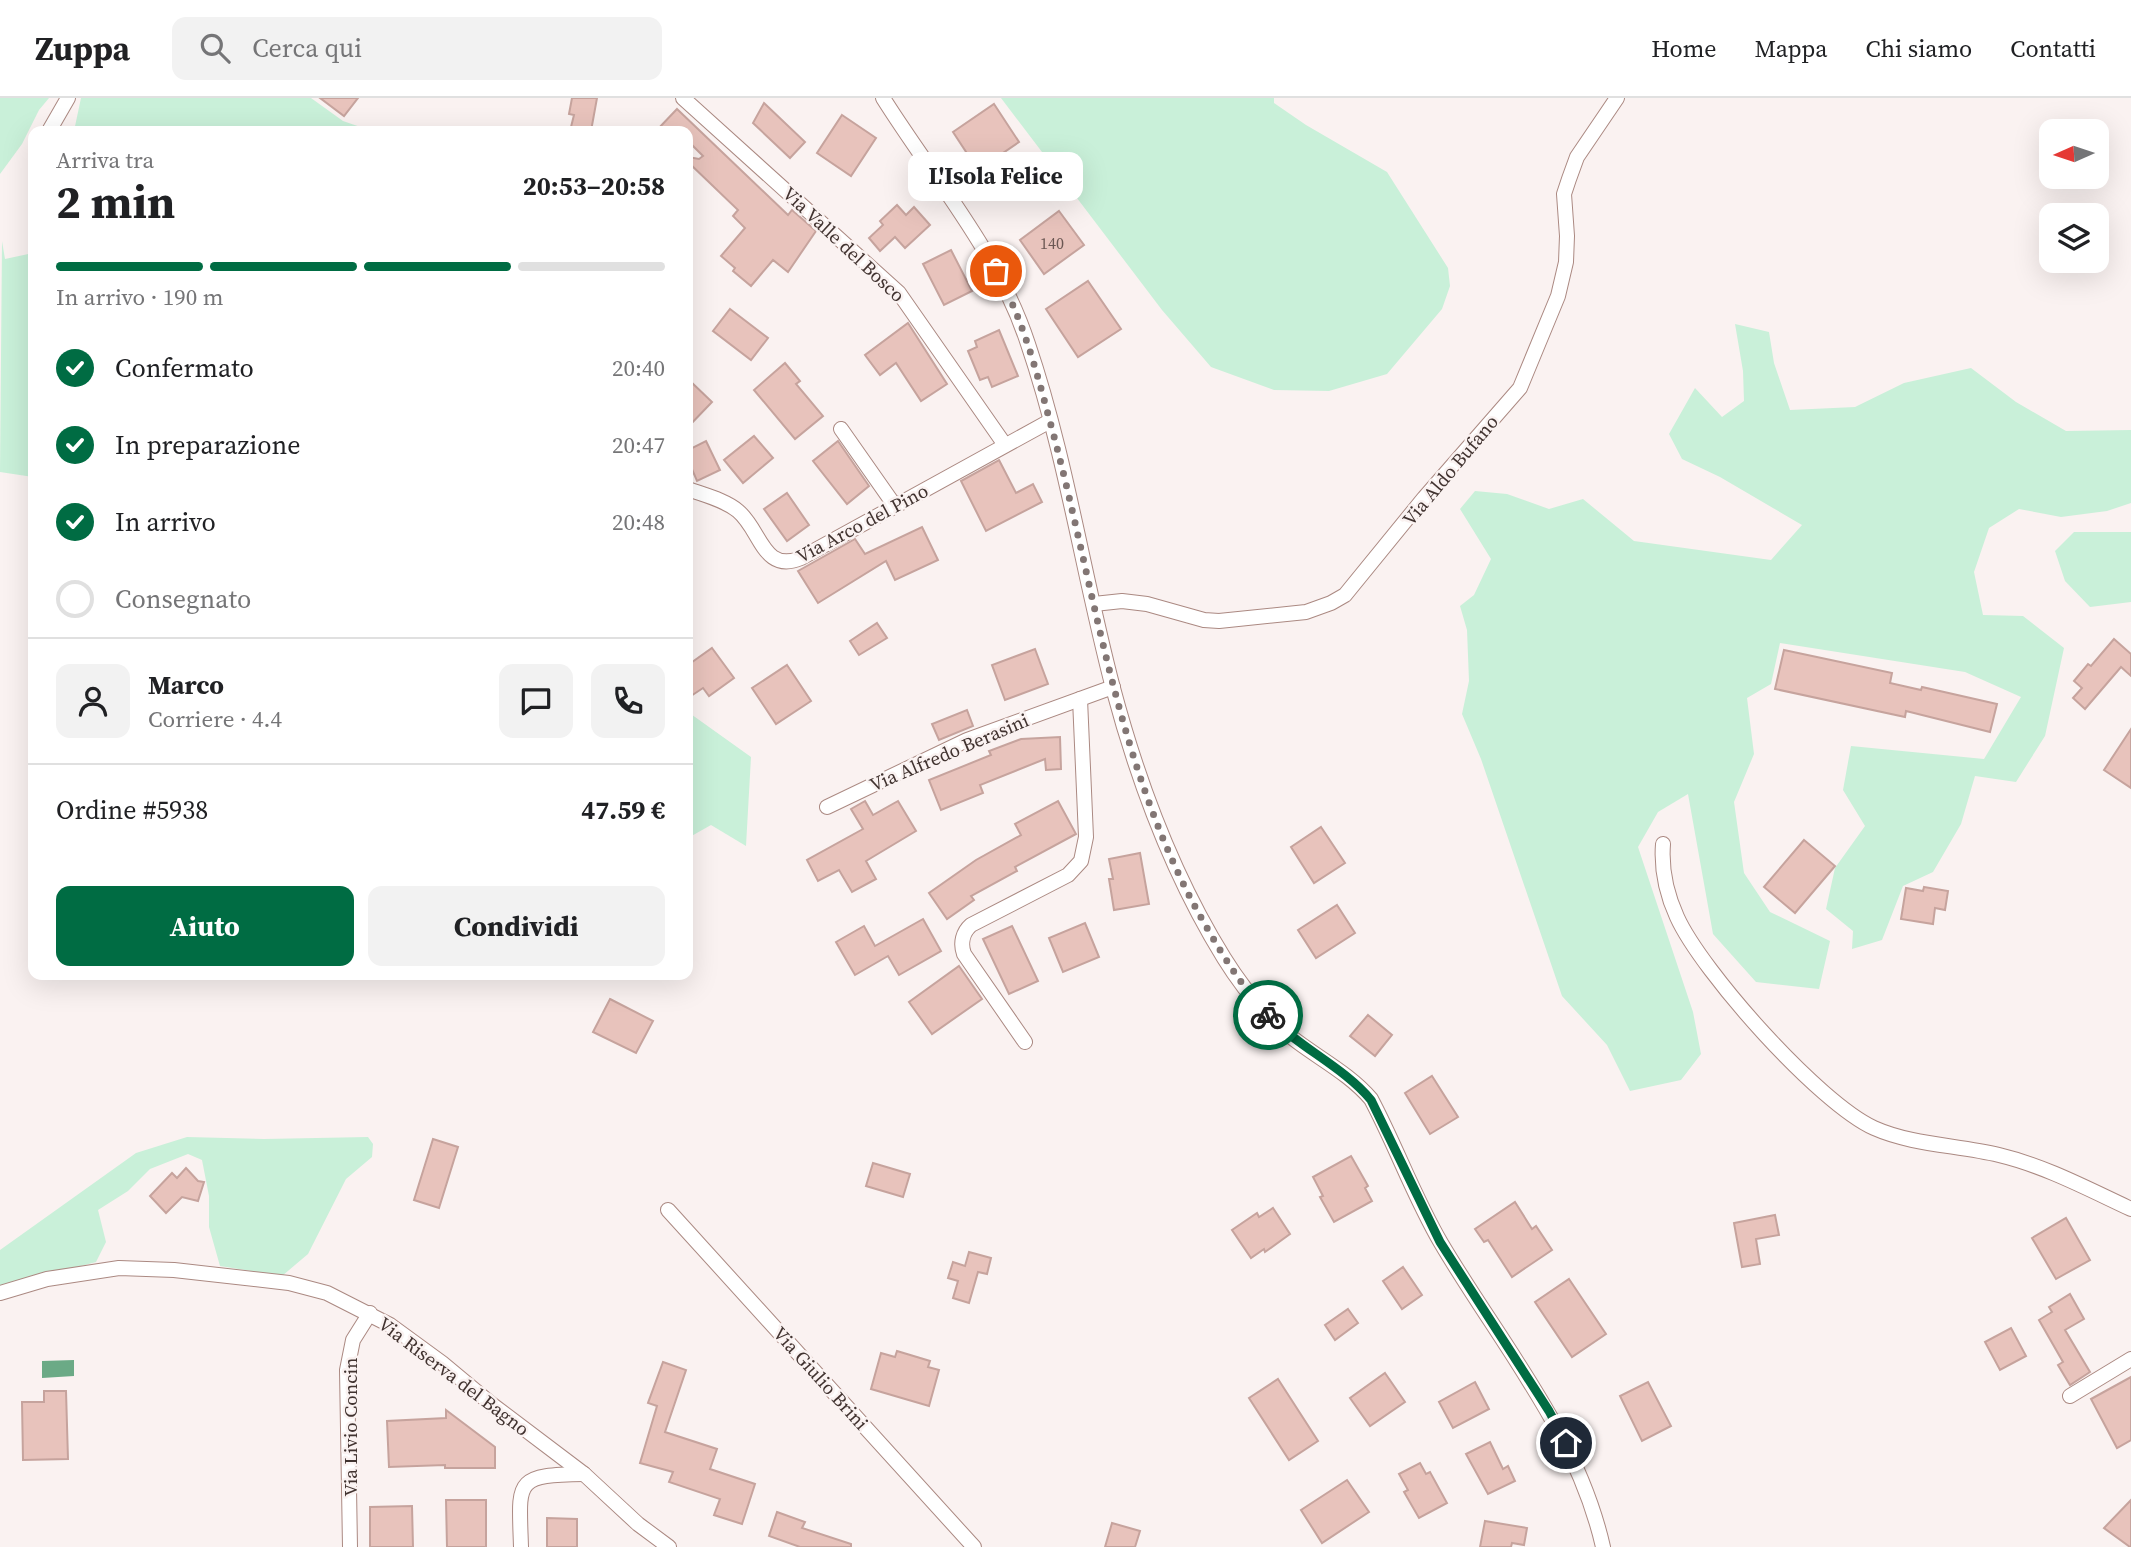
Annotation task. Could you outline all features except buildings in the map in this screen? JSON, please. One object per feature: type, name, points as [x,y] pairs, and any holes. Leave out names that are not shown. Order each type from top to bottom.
[{"type":"street","points":[[52,126],[68,98]]},
{"type":"street","name":"Via Valle del Bosco","points":[[683,98],[899,293],[1005,445]]},
{"type":"street","points":[[883,98],[975,234],[1004,285],[1028,344],[1113,687],[1157,822],[1183,884],[1204,925],[1237,978],[1267,1014],[1290,1035],[1359,1087],[1371,1100],[1440,1242],[1558,1426],[1582,1480],[1603,1547]]},
{"type":"street","name":"Via Aldo Bufano","points":[[1094,604],[1122,601],[1147,604],[1191,617],[1219,621],[1306,612],[1345,595],[1424,498],[1520,388],[1560,285],[1566,262],[1564,194],[1569,179],[1577,157],[1617,98]]},
{"type":"street","name":"Via Arco del Pino","points":[[693,491],[739,512],[769,555],[784,562],[802,558],[1049,421]]},
{"type":"street","points":[[841,429],[895,506]]},
{"type":"street","name":"Via Alfredo Berasini","points":[[827,807],[967,740],[1113,687]]},
{"type":"street","points":[[1025,1042],[964,954],[962,944],[964,934],[971,925],[1068,875],[1082,861],[1086,837],[1080,699]]},
{"type":"street","points":[[1663,844],[1668,893],[1691,943],[1771,1040],[1814,1083],[1851,1114],[1876,1129],[1895,1135],[1970,1148],[2024,1162],[2131,1209]]},
{"type":"street","name":"Via Giulio Brini","points":[[668,1210],[974,1547]]},
{"type":"street","name":"Via Riserva del Bagno","points":[[0,1293],[47,1279],[119,1268],[174,1270],[289,1283],[327,1293],[370,1313],[442,1363],[584,1474],[638,1524],[669,1547]]},
{"type":"street","name":"Via Livio Concin","points":[[350,1547],[346,1370],[353,1340],[370,1313]]},
{"type":"street","points":[[2070,1396],[2131,1359]]},
{"type":"street","points":[[521,1547],[520,1499],[523,1487],[539,1476],[584,1474]]},
{"type":"shaded area","points":[[0,98],[49,98],[31,126],[28,126],[22,144],[0,174]]},
{"type":"shaded area","points":[[81,98],[311,98],[343,121],[358,126],[75,126]]},
{"type":"shaded area","points":[[1001,98],[1274,98],[1274,103],[1306,125],[1387,172],[1448,268],[1450,286],[1442,309],[1387,374],[1329,391],[1274,390],[1211,367],[1162,310]]},
{"type":"shaded area","points":[[2,241],[5,259],[28,254],[28,476],[0,472]]},
{"type":"shaded area","points":[[1735,324],[1769,332],[1774,363],[1790,410],[1855,407],[1904,383],[1971,368],[2016,402],[2066,431],[2131,430],[2131,503],[2107,511],[2061,517],[2019,509],[1989,528],[1974,572],[1983,615],[2023,616],[2064,648],[2045,736],[2016,782],[1975,776],[1961,824],[1933,872],[1903,886],[1882,940],[1852,949],[1853,931],[1826,909],[1835,868],[1865,826],[1843,790],[1851,746],[1984,759],[2021,697],[1965,672],[1780,643],[1771,684],[1747,698],[1754,754],[1734,802],[1744,873],[1770,912],[1830,941],[1819,989],[1756,982],[1713,934],[1688,794],[1658,812],[1638,847],[1693,1012],[1701,1054],[1681,1080],[1630,1091],[1607,1045],[1562,996],[1481,759],[1462,714],[1469,681],[1467,630],[1460,606],[1474,595],[1491,559],[1460,509],[1475,491],[1507,494],[1549,509],[1583,499],[1634,541],[1771,560],[1802,525],[1720,477],[1682,459],[1669,434],[1695,388],[1722,417],[1744,401],[1743,371]]},
{"type":"shaded area","points":[[2074,532],[2131,532],[2131,602],[2090,607],[2065,581],[2055,551]]},
{"type":"shaded area","points":[[693,716],[751,757],[746,846],[711,825],[693,835]]},
{"type":"shaded area","points":[[187,1137],[368,1137],[373,1144],[372,1157],[346,1179],[308,1254],[282,1276],[220,1266],[209,1227],[209,1196],[202,1160],[188,1154],[150,1169],[128,1191],[98,1210],[106,1242],[96,1262],[0,1288],[0,1250],[136,1153]]},
{"type":"shaded area","points":[[74,1360],[74,1376],[42,1378],[42,1361]]},
{"type":"way so far","points":[[996,271],[1016,311],[1034,362],[1113,687],[1157,822],[1198,914],[1237,978],[1268,1015]]},
{"type":"place","name":"L'Isola Felice","points":[[996,271]]},
{"type":"route","points":[[1268,1015],[1359,1087],[1371,1100],[1440,1242],[1549,1411],[1566,1443]]}]
